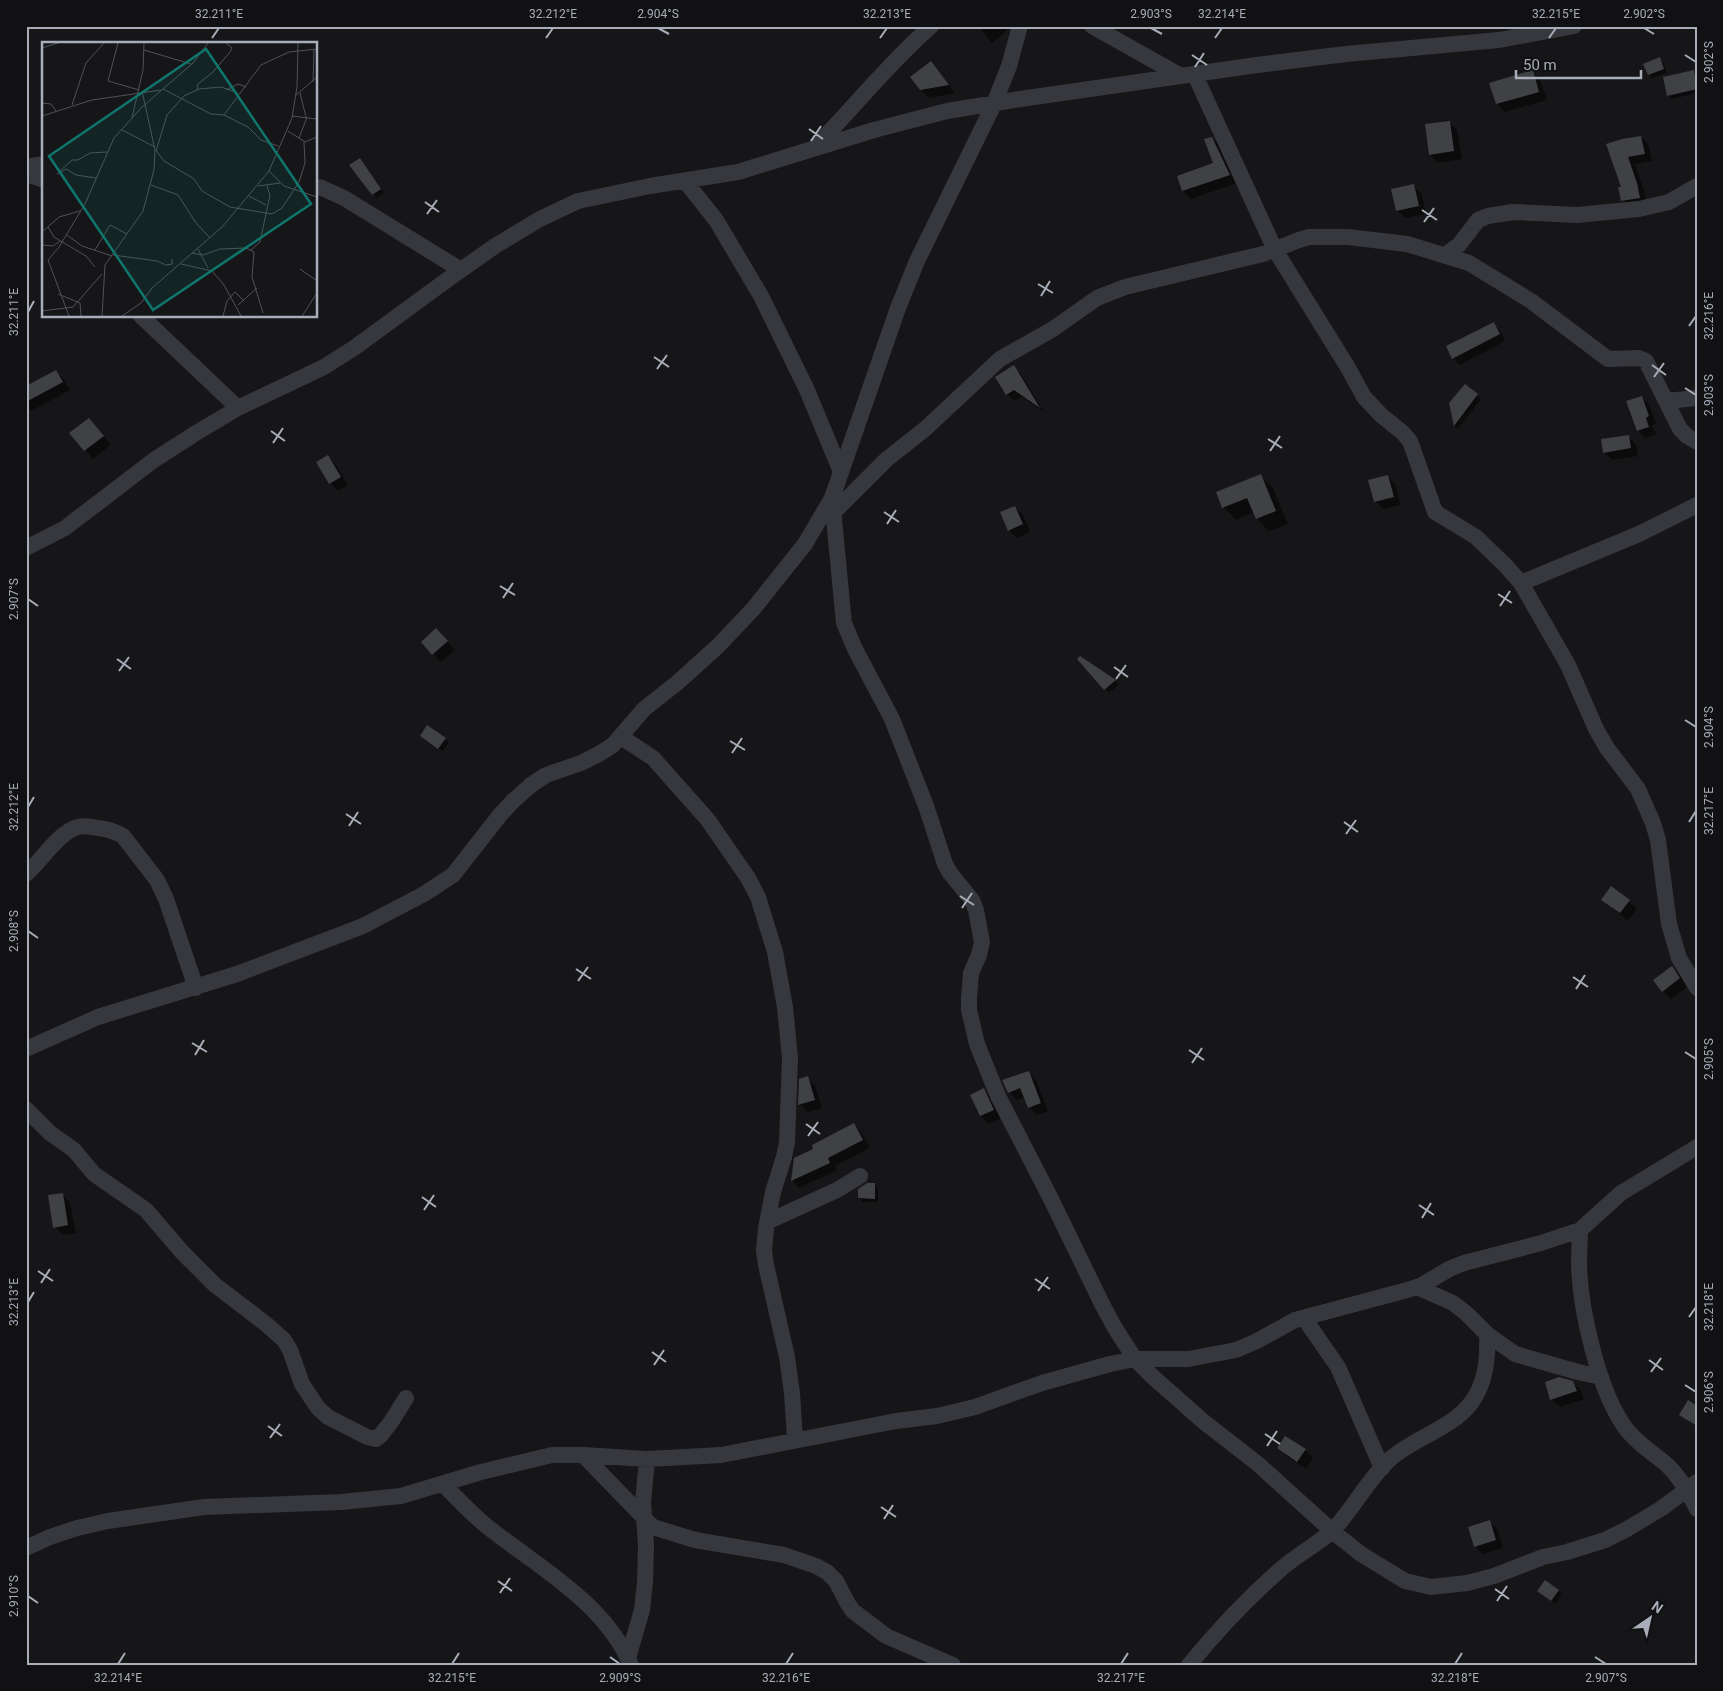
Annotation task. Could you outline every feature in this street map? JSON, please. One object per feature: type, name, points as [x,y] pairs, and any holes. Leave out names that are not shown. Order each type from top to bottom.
[{"type":"street","points":[[812,150],[846,116],[906,49],[931,26]]},
{"type":"street","points":[[1020,26],[1009,66],[994,104],[918,261],[898,308],[841,472],[833,505],[844,623],[855,649],[892,719],[926,806],[945,864],[972,900],[976,910],[982,942],[971,973],[969,1010],[977,1044],[998,1096],[1103,1306],[1136,1359],[1153,1377],[1204,1422],[1258,1464],[1332,1531],[1361,1554],[1405,1581],[1431,1587],[1467,1583],[1494,1576],[1543,1557],[1567,1552],[1604,1540],[1662,1508],[1692,1485]]},
{"type":"street","points":[[1092,26],[1188,76],[1274,250],[1347,366],[1364,397],[1410,441],[1436,514],[1472,534],[1521,583],[1568,665],[1596,729],[1607,748],[1642,797],[1658,840],[1669,924],[1679,958],[1697,988]]},
{"type":"street","points":[[26,548],[65,528],[154,460],[196,433],[238,408],[324,367],[354,348],[495,246],[540,219],[578,201],[650,186],[685,182],[738,172],[865,132],[947,111],[1346,54],[1499,40],[1534,30],[1574,26]]},
{"type":"street","points":[[26,167],[42,164]]},
{"type":"street","points":[[26,174],[42,179]]},
{"type":"street","points":[[685,182],[716,220],[761,296],[807,390],[841,472]]},
{"type":"street","points":[[1445,254],[1458,246],[1478,220],[1488,216],[1513,212],[1577,215],[1639,209],[1669,202],[1697,186]]},
{"type":"street","points":[[318,187],[344,198],[461,270]]},
{"type":"street","points":[[26,1049],[98,1017],[237,974],[362,926],[424,894],[453,875],[513,801],[538,779],[599,754],[621,737],[644,709],[678,683],[718,646],[754,608],[833,505],[925,428],[1000,359],[1054,329],[1097,298],[1125,287],[1263,254],[1309,237],[1348,237],[1407,244],[1445,254],[1480,269],[1566,326],[1608,359],[1643,359],[1649,364],[1680,429],[1697,442]]},
{"type":"street","points":[[143,318],[238,408]]},
{"type":"street","points":[[1666,401],[1697,398]]},
{"type":"street","points":[[1521,583],[1632,537],[1697,505]]},
{"type":"street","points":[[621,737],[653,758],[708,820],[748,878],[758,896],[775,952],[785,1007],[790,1058],[787,1142],[767,1222],[764,1251],[787,1357],[792,1393],[795,1440]]},
{"type":"street","points":[[26,874],[62,837],[74,829],[82,826],[118,832],[157,880],[166,900],[196,988]]},
{"type":"street","points":[[26,1109],[50,1133],[74,1150],[98,1178],[146,1210],[182,1252],[215,1285],[284,1340],[290,1350],[302,1384],[318,1408],[328,1418],[367,1437],[376,1439],[406,1398]]},
{"type":"street","points":[[26,1548],[77,1528],[116,1520],[204,1507],[376,1499],[415,1493],[480,1472],[552,1455],[583,1454],[647,1459],[743,1452],[896,1421],[938,1416],[975,1407],[1030,1386],[1082,1370],[1136,1359],[1188,1358],[1236,1350],[1295,1320],[1417,1287],[1464,1263],[1541,1243],[1580,1230],[1621,1193],[1697,1147]]},
{"type":"street","points":[[767,1222],[828,1194],[860,1176]]},
{"type":"street","points":[[1580,1230],[1579,1265],[1581,1289],[1600,1377],[1619,1419],[1628,1431],[1638,1442],[1692,1485],[1697,1509]]},
{"type":"street","points":[[1417,1287],[1453,1304],[1506,1349],[1524,1358],[1600,1377]]},
{"type":"street","points":[[1304,1318],[1338,1367],[1382,1468]]},
{"type":"street","points":[[1189,1665],[1275,1574],[1332,1531],[1382,1468],[1402,1449],[1448,1423],[1461,1414],[1471,1403],[1486,1370],[1487,1334]]},
{"type":"street","points":[[583,1454],[653,1527],[694,1540],[784,1554],[816,1566],[827,1572],[836,1581],[853,1611],[886,1636],[954,1665]]},
{"type":"street","points":[[630,1661],[642,1610],[646,1546],[643,1502],[647,1459]]},
{"type":"street","points":[[443,1484],[491,1530],[584,1600],[606,1625],[630,1661]]},
{"type":"building","points":[[1660,57],[1664,69],[1648,75],[1643,64]]},
{"type":"building","points":[[931,61],[949,85],[920,90],[910,77]]},
{"type":"building","points":[[1533,70],[1539,92],[1496,104],[1489,83]]},
{"type":"building","points":[[1694,70],[1697,89],[1667,96],[1663,77]]},
{"type":"building","points":[[1450,121],[1454,151],[1429,155],[1425,124]]},
{"type":"building","points":[[1641,136],[1645,154],[1628,157],[1640,198],[1621,201],[1618,187],[1621,187],[1606,144]]},
{"type":"building","points":[[1212,137],[1230,175],[1182,191],[1177,176],[1213,163],[1204,139]]},
{"type":"building","points":[[360,158],[381,189],[372,195],[349,165]]},
{"type":"building","points":[[1414,184],[1419,206],[1396,211],[1391,189]]},
{"type":"building","points":[[1494,322],[1500,334],[1452,359],[1446,346]]},
{"type":"building","points":[[1014,365],[1040,408],[1014,390],[1006,395],[995,377]]},
{"type":"building","points":[[56,370],[63,382],[26,402],[26,386]]},
{"type":"building","points":[[1465,384],[1478,394],[1454,426],[1449,403]]},
{"type":"building","points":[[1642,396],[1649,416],[1646,418],[1649,427],[1637,431],[1626,401]]},
{"type":"building","points":[[89,418],[104,436],[84,451],[69,433]]},
{"type":"building","points":[[1629,435],[1631,448],[1603,453],[1601,439]]},
{"type":"building","points":[[328,455],[341,477],[329,484],[316,462]]},
{"type":"building","points":[[1261,474],[1276,511],[1256,519],[1247,498],[1222,508],[1216,492]]},
{"type":"building","points":[[1388,475],[1394,497],[1374,502],[1368,480]]},
{"type":"building","points":[[1015,506],[1023,524],[1008,531],[1000,512]]},
{"type":"building","points":[[436,628],[448,641],[432,655],[421,642]]},
{"type":"building","points":[[1080,656],[1116,680],[1104,690],[1077,659]]},
{"type":"building","points":[[427,725],[446,738],[438,749],[420,736]]},
{"type":"building","points":[[1611,886],[1630,900],[1620,913],[1601,900]]},
{"type":"building","points":[[1672,966],[1680,978],[1662,992],[1653,980]]},
{"type":"building","points":[[1029,1071],[1041,1103],[1028,1108],[1020,1088],[1008,1093],[1002,1080]]},
{"type":"building","points":[[808,1076],[815,1100],[798,1105],[799,1079]]},
{"type":"building","points":[[984,1088],[994,1110],[980,1116],[970,1095]]},
{"type":"building","points":[[854,1123],[863,1140],[828,1158],[830,1163],[791,1181],[794,1158],[813,1149],[812,1145]]},
{"type":"building","points":[[867,1183],[875,1183],[875,1199],[858,1198],[858,1189]]},
{"type":"building","points":[[63,1193],[68,1225],[53,1228],[48,1195]]},
{"type":"building","points":[[1559,1377],[1573,1381],[1577,1391],[1550,1400],[1545,1382]]},
{"type":"building","points":[[1688,1400],[1697,1406],[1697,1426],[1679,1415]]},
{"type":"building","points":[[1285,1436],[1306,1449],[1297,1462],[1277,1448]]},
{"type":"building","points":[[1490,1520],[1496,1540],[1474,1547],[1468,1527]]},
{"type":"building","points":[[1545,1580],[1559,1590],[1551,1601],[1537,1591]]}]
